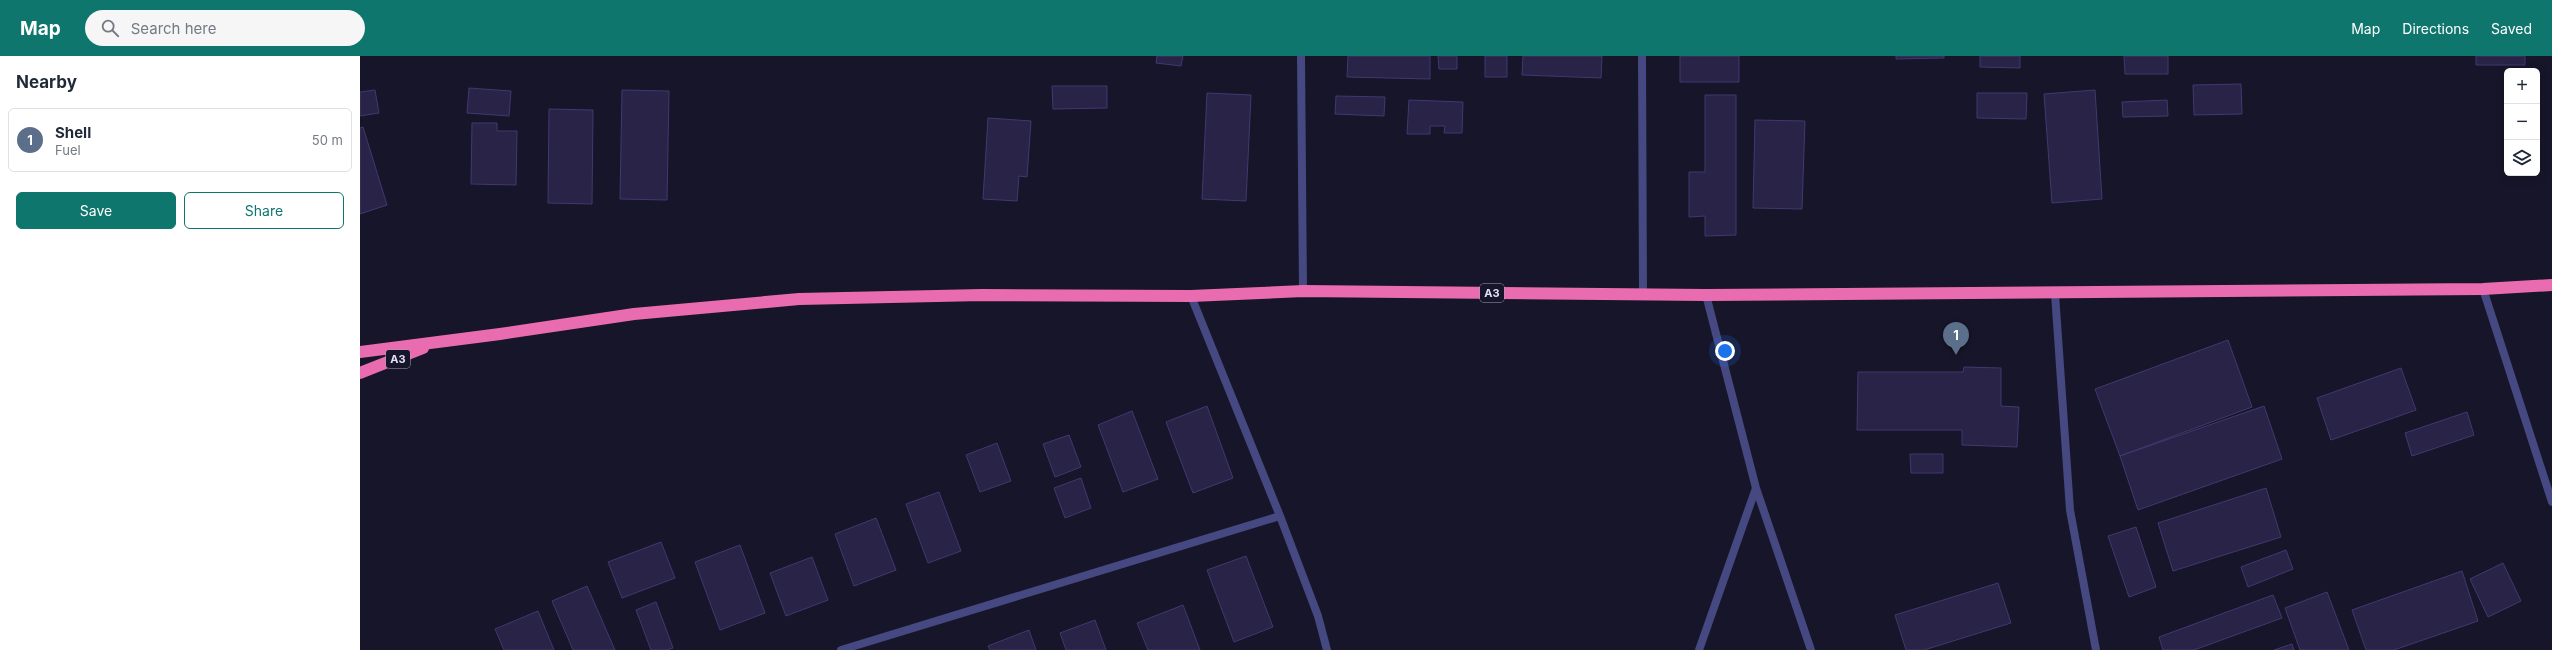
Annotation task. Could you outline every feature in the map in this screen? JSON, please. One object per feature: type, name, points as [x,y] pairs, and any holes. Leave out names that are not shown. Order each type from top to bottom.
[{"type":"highway","name":"A3","points":[[360,352],[435,343],[634,314],[799,299],[982,295],[1191,296],[1303,291],[1706,295],[2055,294],[2483,289],[2552,285]]},
{"type":"highway","name":"A3","points":[[360,373],[435,343]]},
{"type":"street","points":[[1301,56],[1303,291]]},
{"type":"street","points":[[1642,56],[1643,294]]},
{"type":"street","points":[[2483,289],[2552,502]]},
{"type":"street","points":[[2055,294],[2070,510],[2096,650]]},
{"type":"street","points":[[1706,295],[1756,488],[1811,650]]},
{"type":"street","points":[[1191,296],[1280,516],[1318,616],[1327,650]]},
{"type":"street","points":[[1699,650],[1756,488]]},
{"type":"street","points":[[841,650],[1280,516]]},
{"type":"building","points":[[1157,56],[1183,56],[1181,66],[1156,63]]},
{"type":"building","points":[[1348,56],[1430,56],[1430,79],[1347,77]]},
{"type":"building","points":[[1438,56],[1457,56],[1457,69],[1439,69]]},
{"type":"building","points":[[1485,56],[1507,56],[1507,77],[1485,77]]},
{"type":"building","points":[[1523,56],[1602,56],[1601,78],[1522,75]]},
{"type":"building","points":[[1680,56],[1739,56],[1739,82],[1680,82]]},
{"type":"building","points":[[1896,56],[1944,56],[1944,58],[1896,59]]},
{"type":"building","points":[[1980,56],[2020,56],[2020,68],[1980,67]]},
{"type":"building","points":[[2124,56],[2168,56],[2168,74],[2125,74]]},
{"type":"building","points":[[2476,56],[2525,56],[2525,65],[2476,65]]},
{"type":"building","points":[[2241,84],[2242,114],[2194,115],[2193,85]]},
{"type":"building","points":[[1052,86],[1107,86],[1107,108],[1053,109]]},
{"type":"building","points":[[469,88],[511,91],[509,116],[467,113]]},
{"type":"building","points":[[375,90],[379,113],[360,116],[360,92]]},
{"type":"building","points":[[622,90],[669,91],[667,200],[620,199]]},
{"type":"building","points":[[2095,90],[2102,199],[2052,203],[2044,94]]},
{"type":"building","points":[[1207,93],[1251,95],[1246,201],[1202,199]]},
{"type":"building","points":[[1977,93],[2027,93],[2026,119],[1977,118]]},
{"type":"building","points":[[1705,95],[1736,95],[1736,235],[1705,236],[1705,216],[1689,217],[1689,172],[1705,172]]},
{"type":"building","points":[[1336,96],[1385,97],[1384,116],[1335,114]]},
{"type":"building","points":[[1409,100],[1463,102],[1462,133],[1444,133],[1445,126],[1430,126],[1430,134],[1407,134]]},
{"type":"building","points":[[2167,100],[2168,116],[2123,117],[2122,102]]},
{"type":"building","points":[[549,109],[593,110],[592,204],[548,203]]},
{"type":"building","points":[[988,118],[1031,121],[1027,177],[1019,176],[1017,201],[983,199]]},
{"type":"building","points":[[1755,120],[1805,121],[1802,209],[1753,208]]},
{"type":"building","points":[[472,123],[497,123],[497,131],[517,131],[516,185],[471,184]]},
{"type":"building","points":[[363,127],[387,205],[360,214],[360,128]]},
{"type":"building","points":[[2228,340],[2252,407],[2120,456],[2095,389]]},
{"type":"building","points":[[1964,367],[2001,368],[2001,406],[2019,407],[2017,447],[1962,445],[1962,430],[1857,430],[1858,372],[1963,372]]},
{"type":"building","points":[[2401,368],[2416,410],[2331,440],[2317,398]]},
{"type":"building","points":[[1207,406],[1233,478],[1193,493],[1166,422]]},
{"type":"building","points":[[2264,406],[2282,459],[2138,510],[2120,456]]},
{"type":"building","points":[[1132,411],[1158,479],[1123,492],[1098,425]]},
{"type":"building","points":[[2467,412],[2474,435],[2412,456],[2405,433]]},
{"type":"building","points":[[1069,435],[1081,467],[1055,477],[1043,444]]},
{"type":"building","points":[[997,443],[1011,481],[980,492],[966,455]]},
{"type":"building","points":[[1910,454],[1943,454],[1943,473],[1911,473]]},
{"type":"building","points":[[1081,478],[1091,508],[1065,518],[1054,488]]},
{"type":"building","points":[[2266,488],[2281,537],[2173,571],[2158,523]]},
{"type":"building","points":[[939,492],[961,551],[928,563],[906,504]]},
{"type":"building","points":[[876,518],[896,570],[854,586],[835,534]]},
{"type":"building","points":[[2136,527],[2156,587],[2129,597],[2108,536]]},
{"type":"building","points":[[661,542],[675,578],[622,598],[608,562]]},
{"type":"building","points":[[740,545],[765,613],[720,630],[695,562]]},
{"type":"building","points":[[2286,550],[2293,569],[2248,587],[2241,567]]},
{"type":"building","points":[[1246,556],[1273,627],[1234,642],[1207,570]]},
{"type":"building","points":[[812,557],[828,600],[786,616],[770,573]]},
{"type":"building","points":[[2503,563],[2521,601],[2488,617],[2470,579]]},
{"type":"building","points":[[2462,571],[2478,621],[2394,650],[2366,650],[2352,610]]},
{"type":"building","points":[[1998,583],[2011,623],[1924,650],[1906,650],[1895,615]]},
{"type":"building","points":[[587,586],[615,650],[573,650],[552,601]]},
{"type":"building","points":[[2327,592],[2349,650],[2300,650],[2285,608]]},
{"type":"building","points":[[2273,595],[2282,618],[2194,650],[2163,650],[2159,637]]},
{"type":"building","points":[[656,602],[673,648],[667,650],[651,650],[636,610]]},
{"type":"building","points":[[1183,605],[1200,650],[1148,650],[1137,623]]},
{"type":"building","points":[[538,611],[554,650],[504,650],[495,629]]},
{"type":"building","points":[[1095,620],[1106,650],[1066,650],[1060,633]]},
{"type":"building","points":[[1029,630],[1036,650],[990,650],[988,646]]},
{"type":"building","points":[[2292,644],[2294,650],[2274,650]]},
{"type":"place","name":"Shell","points":[[1956,355]]}]
